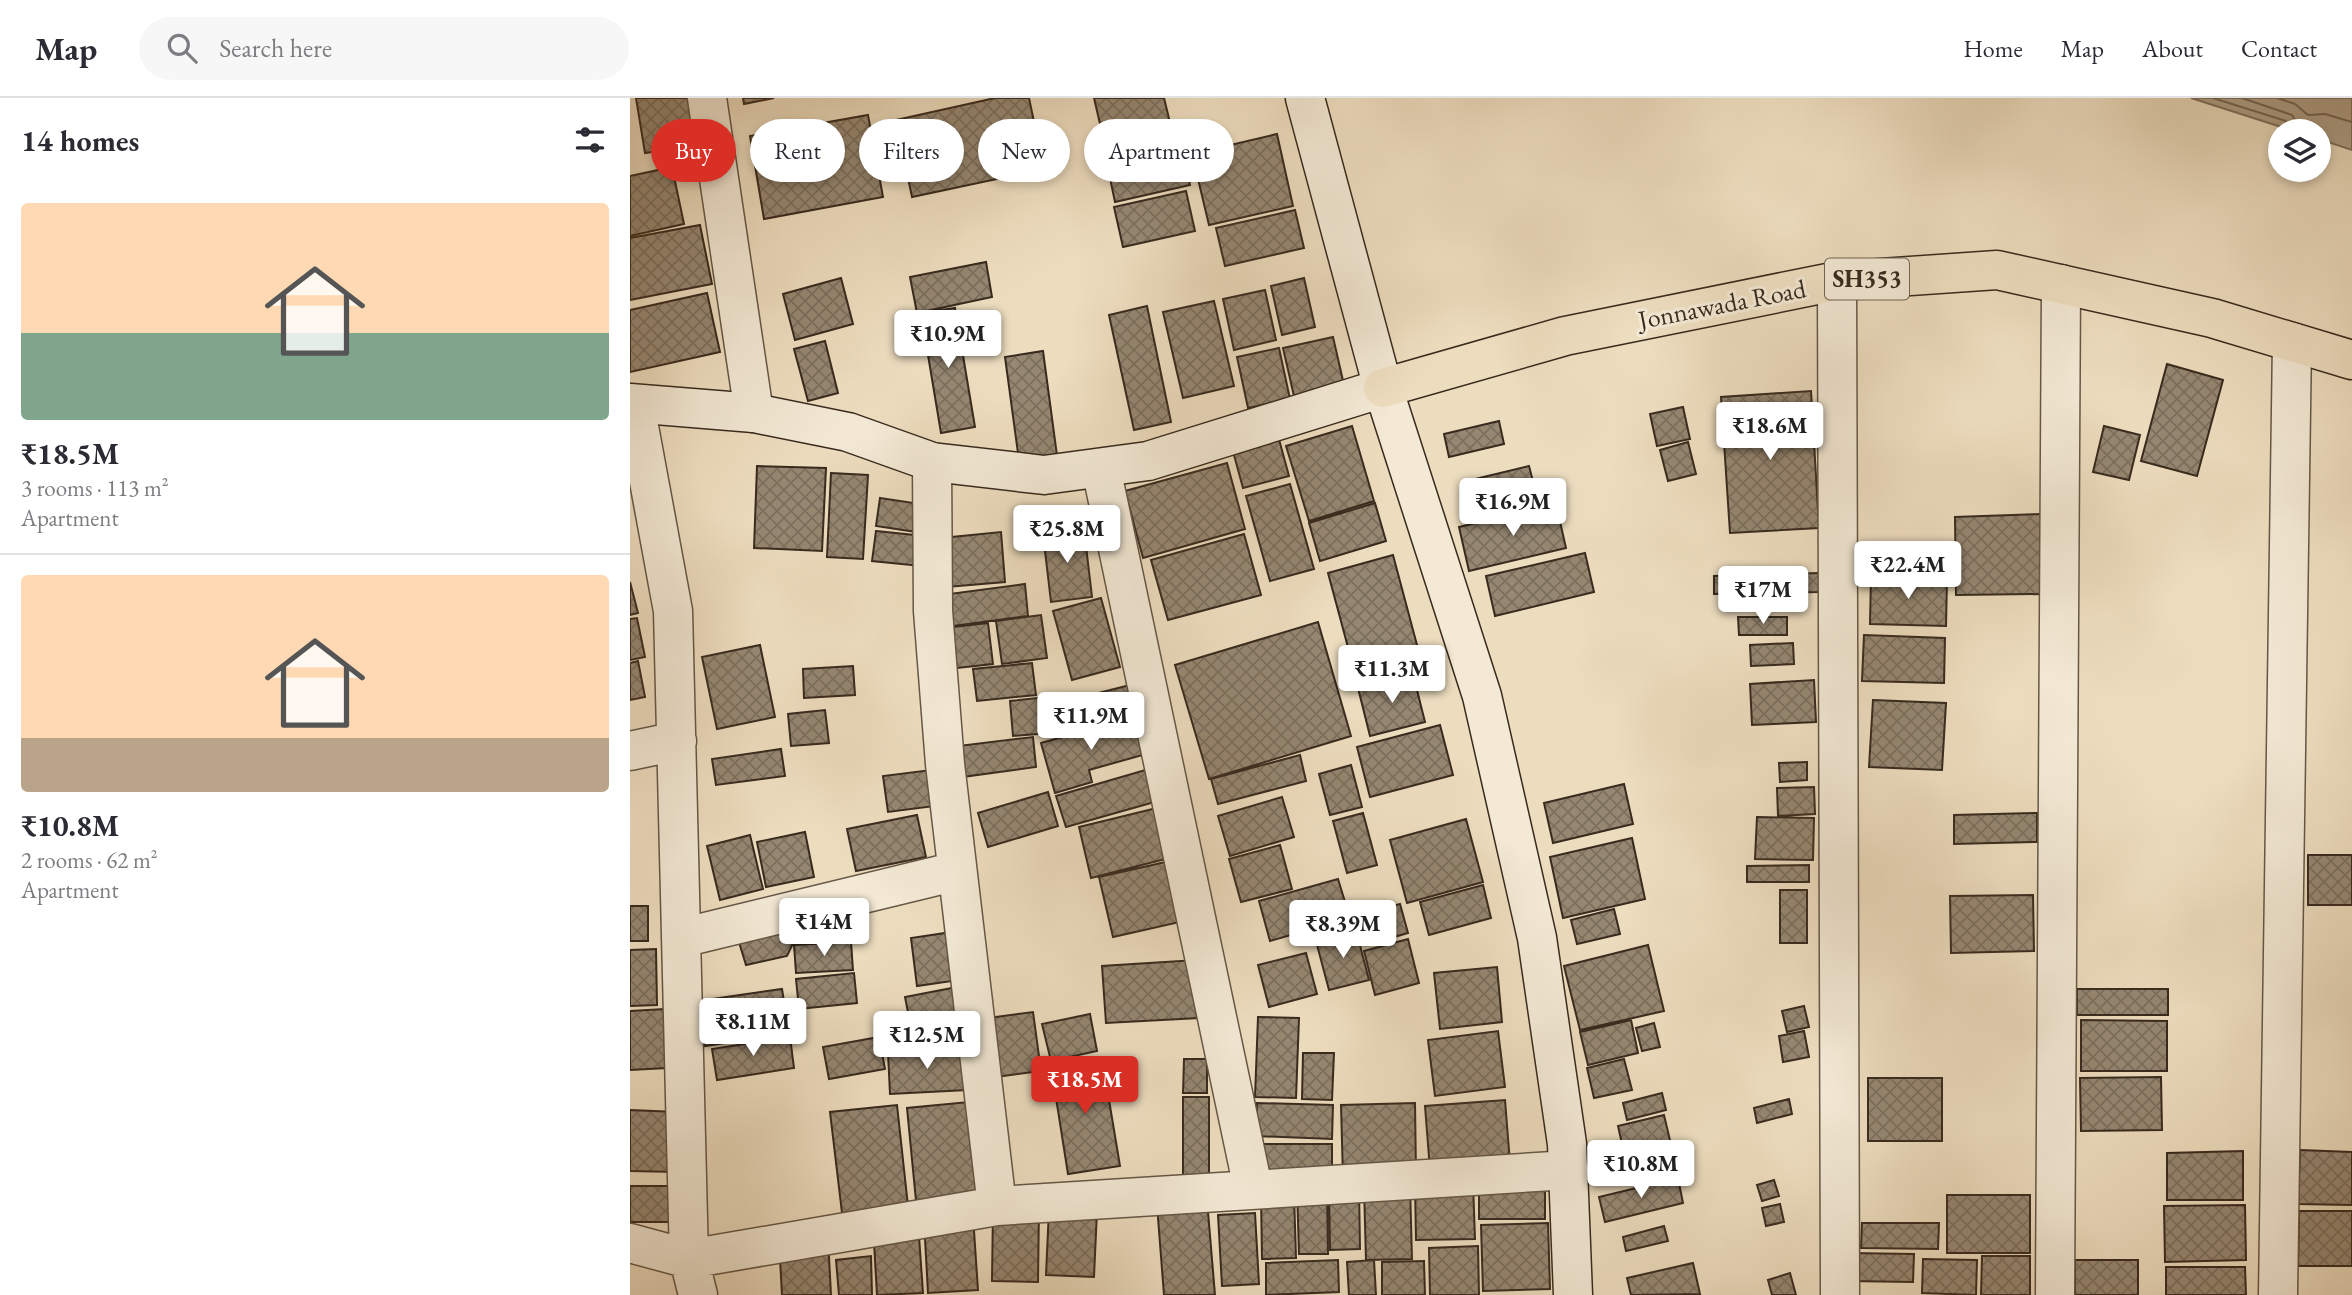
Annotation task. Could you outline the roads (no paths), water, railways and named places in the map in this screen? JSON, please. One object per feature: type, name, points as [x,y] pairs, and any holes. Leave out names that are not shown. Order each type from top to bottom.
[{"type":"main road","name":"Jonnawada Road","points":[[1383,388],[1565,335],[1837,282],[1997,270],[2212,318],[2352,360]]},
{"type":"street","points":[[707,98],[754,413]]},
{"type":"street","points":[[1305,98],[1383,388],[1482,696],[1536,938],[1569,1170],[1573,1295]]},
{"type":"street","points":[[1837,282],[1840,1295]]},
{"type":"street","points":[[2055,1295],[2060,284]]},
{"type":"street","points":[[2278,1295],[2292,342]]},
{"type":"street","points":[[693,1277],[673,611],[633,404],[754,413],[848,432],[932,462],[1044,475],[1148,461],[1383,388]]},
{"type":"street","points":[[932,462],[933,611],[945,764],[997,1206]]},
{"type":"street","points":[[1101,468],[1253,1188]]},
{"type":"street","points":[[630,751],[677,741]]},
{"type":"street","points":[[681,938],[957,871]]},
{"type":"street","points":[[693,1277],[997,1206],[1569,1170]]},
{"type":"street","points":[[630,1243],[693,1277],[719,1295]]},
{"type":"water","points":[[2191,98],[2352,98],[2352,150],[2331,143],[2331,119],[2268,119],[2268,123]]}]
